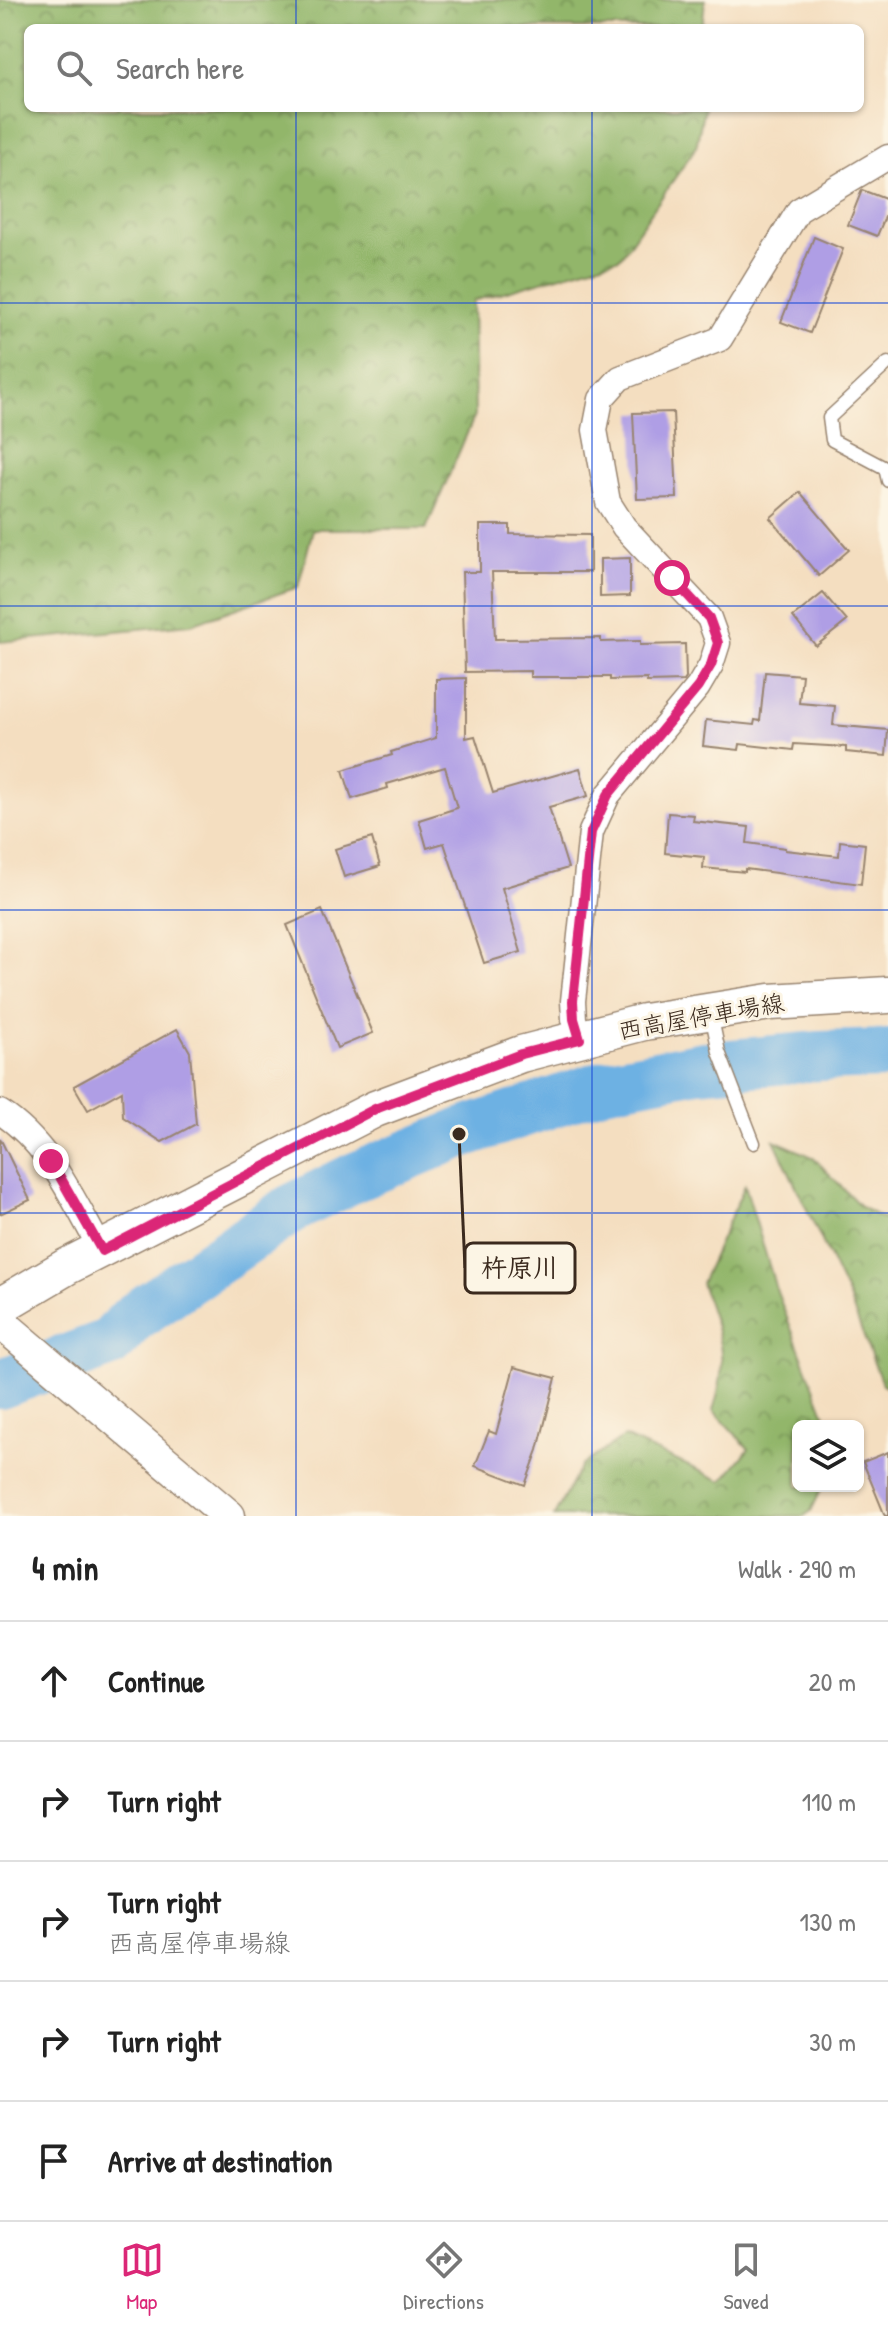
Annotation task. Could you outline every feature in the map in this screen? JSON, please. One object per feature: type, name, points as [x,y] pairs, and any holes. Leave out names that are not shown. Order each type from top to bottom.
[{"type":"main road","name":"西高屋停車場線","points":[[0,1306],[66,1267],[375,1109],[521,1054],[644,1022],[770,1002],[888,995]]},
{"type":"street","points":[[580,1039],[573,1001],[591,832],[608,795],[698,687],[711,665],[718,643],[709,618],[624,527],[608,502],[595,430],[601,399],[620,378],[720,339],[799,210],[888,157]]},
{"type":"street","points":[[0,1112],[23,1127],[51,1161],[102,1251]]},
{"type":"street","points":[[0,1322],[229,1516]]},
{"type":"lane","points":[[888,363],[829,418],[832,440],[885,468],[888,481]]},
{"type":"lane","points":[[711,1012],[719,1052],[754,1143]]},
{"type":"green space","points":[[0,0],[705,0],[702,24],[24,24],[24,112],[703,112],[696,147],[620,258],[473,301],[475,415],[426,529],[313,529],[298,587],[191,624],[0,642]]},
{"type":"green space","points":[[774,1140],[813,1157],[861,1207],[888,1221],[888,1387],[882,1384],[849,1298]]},
{"type":"green space","points":[[745,1185],[777,1292],[827,1420],[792,1420],[792,1492],[820,1492],[811,1511],[804,1516],[554,1516],[581,1466],[624,1437],[722,1481],[749,1449],[713,1410],[722,1360],[717,1331],[701,1283]]},
{"type":"building","points":[[862,190],[888,200],[888,210],[877,236],[848,225]]},
{"type":"building","points":[[814,237],[843,249],[810,333],[781,322]]},
{"type":"building","points":[[673,412],[677,498],[637,499],[633,413]]},
{"type":"building","points":[[800,492],[849,550],[819,576],[770,518]]},
{"type":"building","points":[[480,525],[510,525],[510,534],[590,535],[590,572],[492,572],[495,639],[601,638],[601,642],[640,641],[640,645],[685,644],[684,681],[530,677],[530,671],[465,672],[462,572],[480,572]]},
{"type":"building","points":[[630,558],[630,596],[600,597],[600,559]]},
{"type":"building","points":[[823,593],[847,621],[816,646],[793,617]]},
{"type":"building","points":[[765,672],[802,675],[799,703],[835,706],[833,725],[888,730],[886,756],[846,752],[846,747],[794,744],[793,750],[740,744],[739,750],[703,746],[706,720],[754,725],[755,720],[760,721]]},
{"type":"building","points":[[466,678],[466,738],[475,736],[493,793],[580,768],[588,796],[549,807],[568,868],[502,888],[521,952],[484,963],[444,843],[427,848],[419,820],[457,808],[445,767],[387,784],[388,788],[352,799],[343,770],[436,738],[436,679]]},
{"type":"building","points":[[668,813],[694,815],[693,821],[749,827],[747,843],[785,850],[839,856],[840,841],[865,844],[861,884],[745,869],[745,872],[703,868],[704,857],[665,853]]},
{"type":"building","points":[[372,838],[380,866],[344,877],[335,849]]},
{"type":"building","points":[[322,910],[373,1033],[337,1048],[287,925]]},
{"type":"building","points":[[177,1029],[190,1052],[196,1124],[162,1142],[123,1117],[122,1091],[88,1110],[74,1086]]},
{"type":"building","points":[[0,1138],[30,1200],[0,1214]]},
{"type":"building","points":[[514,1367],[556,1378],[538,1450],[525,1485],[475,1466],[489,1431],[496,1434]]},
{"type":"building","points":[[888,1452],[888,1516],[885,1516],[864,1462]]},
{"type":"waterway","points":[[0,1384],[110,1343],[133,1318],[291,1209],[355,1177],[459,1134],[604,1085],[698,1067],[819,1056],[888,1054]]},
{"type":"place","name":"杵原川","points":[[459,1134]]},
{"type":"route","points":[[51,1161],[102,1251],[375,1109],[521,1054],[580,1039],[573,1001],[591,832],[608,795],[698,687],[711,665],[718,643],[709,618],[672,578]]}]
